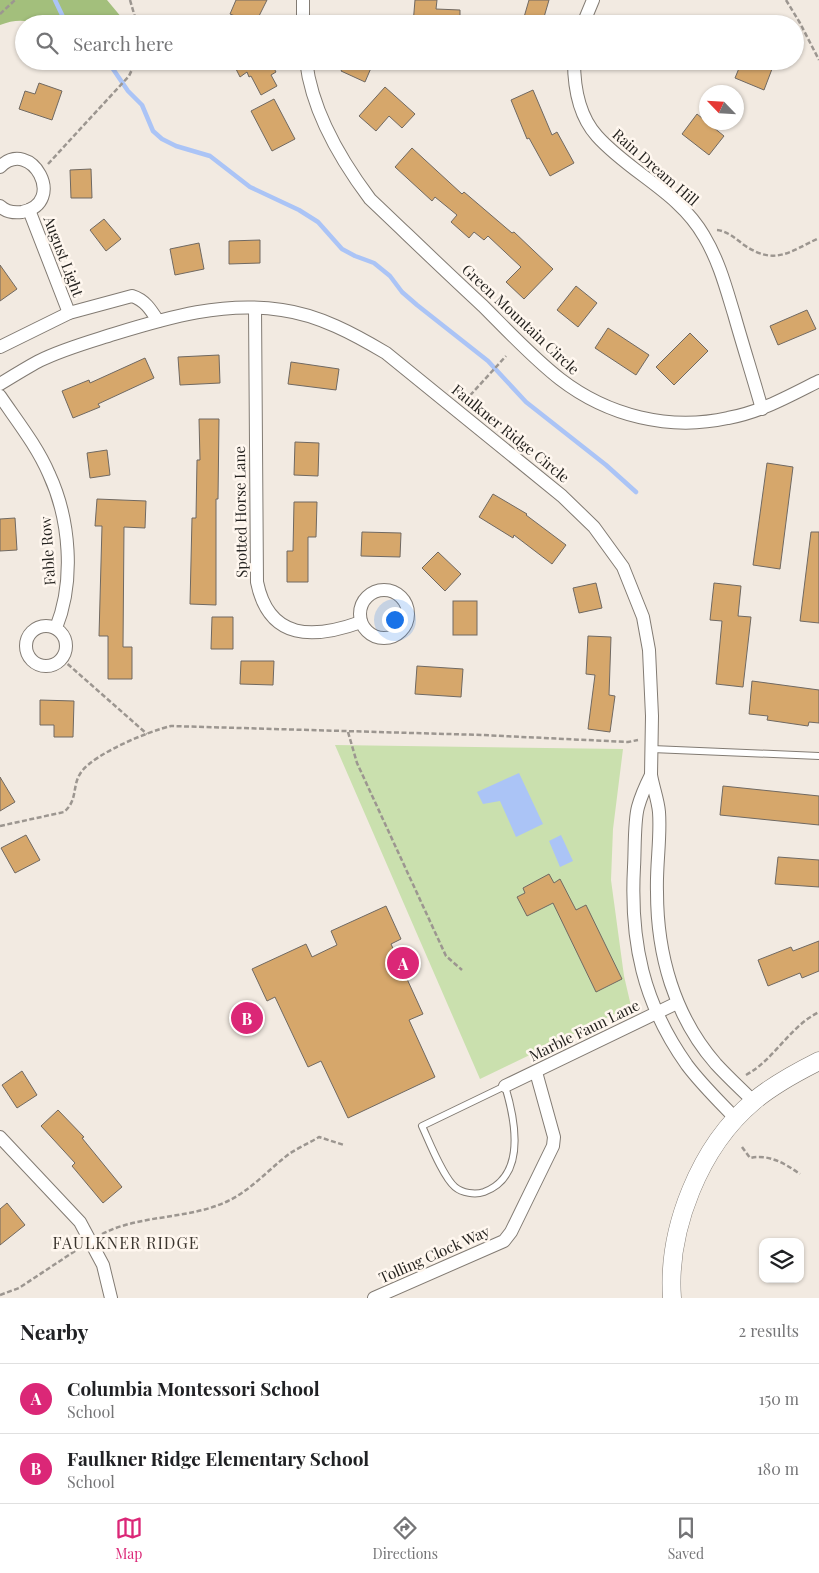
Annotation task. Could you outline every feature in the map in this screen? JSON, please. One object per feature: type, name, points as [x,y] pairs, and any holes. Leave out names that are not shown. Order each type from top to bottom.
[{"type":"street","points":[[303,0],[303,15]]},
{"type":"street","points":[[587,15],[593,0]]},
{"type":"street","name":"Green Mountain Circle","points":[[308,70],[316,104],[327,129],[355,178],[370,199],[559,379],[600,404],[652,420],[675,423],[702,422],[728,418],[762,409],[819,381]]},
{"type":"street","name":"Rain Dream Hill","points":[[574,70],[578,99],[585,117],[596,135],[673,198],[689,215],[704,236],[720,269],[762,409]]},
{"type":"street","points":[[0,167],[11,160],[20,160],[30,162],[38,169]]},
{"type":"street","name":"August Light","points":[[0,206],[15,213],[29,210],[38,203],[44,191],[43,180],[38,169]]},
{"type":"street","name":"August Light","points":[[29,210],[69,313]]},
{"type":"street","points":[[0,347],[69,313],[132,296],[139,298],[147,304],[158,321]]},
{"type":"street","name":"Faulkner Ridge Circle","points":[[0,384],[41,361],[81,344],[158,321],[220,308],[282,310],[331,324],[360,337],[386,353],[562,496],[594,527],[623,567],[643,617],[649,650],[651,775],[659,811],[656,890],[657,922],[662,951],[677,1003],[695,1035],[715,1063],[753,1102]]},
{"type":"street","name":"Spotted Horse Lane","points":[[255,308],[257,582],[260,598],[266,609],[275,619],[303,633],[339,630],[361,622]]},
{"type":"street","name":"Fable Row","points":[[0,396],[35,448],[49,474],[59,500],[66,534],[67,562],[66,596],[62,614],[56,628]]},
{"type":"street","points":[[46,625],[56,628],[64,636],[66,642],[66,650],[62,659],[54,665],[43,666],[32,661],[26,651],[27,638],[36,628],[46,625]]},
{"type":"street","name":"Faulkner Ridge Circle","points":[[651,775],[637,808],[633,888],[633,919],[637,952],[657,1013],[676,1048],[708,1090],[736,1119]]},
{"type":"street","name":"Marble Faun Lane","points":[[505,1086],[677,1003]]},
{"type":"street","points":[[672,1298],[672,1268],[682,1215],[703,1166],[716,1145],[736,1119],[753,1102],[785,1080],[819,1061]]},
{"type":"street","name":"Tolling Clock Way","points":[[374,1298],[504,1240],[511,1232],[553,1146],[554,1137],[536,1072]]},
{"type":"street","points":[[0,1137],[74,1216],[103,1265],[111,1298]]},
{"type":"lane","points":[[652,744],[819,756]]},
{"type":"lane","points":[[505,1086],[513,1112],[515,1140],[508,1170],[502,1181],[491,1189],[478,1194],[465,1192],[455,1187],[446,1174],[422,1126],[505,1086]]},
{"type":"path","points":[[0,14],[15,0]]},
{"type":"path","points":[[130,0],[134,15]]},
{"type":"path","points":[[786,0],[796,15]]},
{"type":"path","points":[[804,30],[819,60]]},
{"type":"path","points":[[38,169],[47,165],[129,76],[132,70]]},
{"type":"path","points":[[704,236],[716,230],[725,231],[752,251],[775,257],[819,238]]},
{"type":"path","points":[[458,410],[506,356]]},
{"type":"path","points":[[62,659],[147,734]]},
{"type":"path","points":[[0,826],[64,812],[70,807],[74,799],[76,784],[82,772],[92,762],[147,734],[171,726],[482,735],[652,744]]},
{"type":"path","points":[[348,731],[360,771],[446,956],[462,970]]},
{"type":"path","points":[[746,1075],[768,1059],[805,1020],[819,1012]]},
{"type":"path","points":[[0,1295],[19,1288],[90,1241],[115,1228],[198,1211],[227,1201],[247,1189],[291,1153],[319,1137],[344,1145]]},
{"type":"path","points":[[742,1147],[750,1158],[760,1156],[769,1158],[789,1166],[800,1174]]},
{"type":"green space","points":[[0,0],[107,0],[120,15],[15,15],[15,21],[0,25]]},
{"type":"green space","points":[[335,745],[623,749],[613,829],[611,880],[624,976],[631,1006],[480,1079]]},
{"type":"water","points":[[519,773],[543,824],[516,837],[500,801],[483,804],[477,792]]},
{"type":"water","points":[[561,835],[573,861],[560,867],[549,841]]},
{"type":"building","points":[[236,0],[267,0],[260,15],[230,14]]},
{"type":"building","points":[[415,0],[437,0],[436,9],[460,10],[460,15],[414,15]]},
{"type":"building","points":[[529,0],[549,0],[545,15],[525,15]]},
{"type":"building","points":[[236,70],[275,70],[276,72],[271,75],[277,86],[261,95],[247,72],[240,77]]},
{"type":"building","points":[[342,70],[370,70],[365,82]]},
{"type":"building","points":[[738,70],[772,70],[764,90],[735,78]]},
{"type":"building","points":[[39,83],[62,91],[52,120],[19,109],[25,91],[35,94]]},
{"type":"building","points":[[385,87],[415,114],[402,128],[389,116],[376,131],[359,116]]},
{"type":"building","points":[[533,90],[552,135],[557,132],[574,163],[550,176],[529,138],[527,139],[511,100]]},
{"type":"building","points":[[274,99],[295,139],[272,151],[251,111]]},
{"type":"building","points":[[697,114],[699,116],[699,130],[717,130],[724,136],[709,155],[682,134]]},
{"type":"building","points":[[412,148],[462,194],[464,192],[512,233],[514,232],[553,269],[524,299],[506,282],[521,267],[488,236],[484,240],[474,232],[469,238],[451,222],[457,215],[435,197],[432,201],[395,167]]},
{"type":"building","points":[[91,169],[92,198],[71,198],[70,170]]},
{"type":"building","points":[[104,219],[121,239],[106,251],[90,230]]},
{"type":"building","points":[[260,240],[260,263],[229,264],[229,241]]},
{"type":"building","points":[[199,243],[204,269],[175,275],[170,249]]},
{"type":"building","points":[[0,265],[17,289],[0,301]]},
{"type":"building","points":[[576,286],[597,303],[578,327],[557,310]]},
{"type":"building","points":[[807,310],[816,329],[778,345],[770,326]]},
{"type":"building","points":[[608,328],[649,355],[636,375],[595,348]]},
{"type":"building","points":[[690,333],[708,351],[674,385],[656,367]]},
{"type":"building","points":[[219,355],[220,383],[180,385],[178,357]]},
{"type":"building","points":[[145,358],[154,378],[98,404],[100,407],[73,418],[62,391],[89,380],[90,383]]},
{"type":"building","points":[[291,362],[339,369],[336,390],[288,384]]},
{"type":"building","points":[[199,419],[219,419],[218,499],[216,499],[216,605],[190,604],[192,518],[196,518],[197,460],[200,460]]},
{"type":"building","points":[[295,442],[319,443],[318,476],[294,475]]},
{"type":"building","points":[[107,450],[110,475],[90,478],[87,453]]},
{"type":"building","points":[[767,463],[793,467],[780,569],[753,565]]},
{"type":"building","points":[[493,494],[527,514],[566,545],[552,564],[514,535],[513,538],[479,517]]},
{"type":"building","points":[[97,499],[146,501],[145,528],[124,527],[123,647],[132,647],[132,679],[108,679],[108,636],[99,636],[102,526],[95,526]]},
{"type":"building","points":[[294,502],[317,502],[316,537],[308,537],[308,582],[287,582],[287,551],[293,551]]},
{"type":"building","points":[[15,518],[17,550],[0,551],[0,519]]},
{"type":"building","points":[[362,532],[401,533],[400,557],[361,556]]},
{"type":"building","points":[[811,532],[819,532],[819,623],[800,621]]},
{"type":"building","points":[[438,552],[461,574],[445,591],[422,568]]},
{"type":"building","points":[[596,583],[602,608],[579,613],[573,588]]},
{"type":"building","points":[[714,583],[741,586],[738,616],[751,617],[743,687],[716,684],[722,621],[710,620]]},
{"type":"building","points":[[453,601],[477,601],[477,635],[453,635]]},
{"type":"building","points":[[212,617],[233,617],[233,649],[211,649]]},
{"type":"building","points":[[588,636],[611,637],[609,695],[615,696],[610,732],[588,729],[595,675],[586,674]]},
{"type":"building","points":[[241,661],[274,661],[273,685],[240,684]]},
{"type":"building","points":[[417,666],[463,669],[461,697],[415,694]]},
{"type":"building","points":[[752,681],[819,690],[819,723],[809,722],[808,726],[767,720],[768,716],[749,714]]},
{"type":"building","points":[[40,700],[74,701],[73,737],[54,737],[54,725],[40,725]]},
{"type":"building","points":[[0,777],[15,802],[0,811]]},
{"type":"building","points":[[723,786],[819,796],[819,825],[720,815]]},
{"type":"building","points":[[26,835],[40,860],[15,873],[1,848]]},
{"type":"building","points":[[778,857],[819,860],[819,887],[775,884]]},
{"type":"building","points":[[549,874],[554,883],[560,879],[576,910],[586,905],[622,979],[596,992],[553,903],[527,916],[517,897],[525,893],[523,888]]},
{"type":"building","points":[[386,906],[401,939],[391,944],[423,1014],[409,1020],[435,1077],[348,1118],[321,1061],[308,1067],[275,997],[267,1001],[252,969],[306,944],[312,957],[337,945],[331,931]]},
{"type":"building","points":[[819,941],[819,971],[802,978],[800,973],[768,986],[758,960],[791,947],[793,951]]},
{"type":"building","points":[[22,1071],[37,1095],[17,1108],[2,1085]]},
{"type":"building","points":[[58,1110],[84,1137],[82,1138],[122,1187],[103,1203],[72,1166],[75,1163],[41,1126]]},
{"type":"building","points":[[7,1203],[25,1225],[0,1245],[0,1209]]},
{"type":"waterway","points":[[55,0],[62,15]]},
{"type":"waterway","points":[[114,70],[128,91],[142,105],[153,131],[162,139],[176,146],[210,156],[250,187],[299,210],[318,222],[342,249],[374,263],[390,276],[402,292],[417,305],[488,361],[526,402],[606,465],[636,492]]},
{"type":"place","name":"Columbia Montessori School","points":[[403,963]]},
{"type":"place","name":"Faulkner Ridge Elementary School","points":[[247,1018]]},
{"type":"district","name":"FAULKNER RIDGE","points":[[126,1242]]}]
